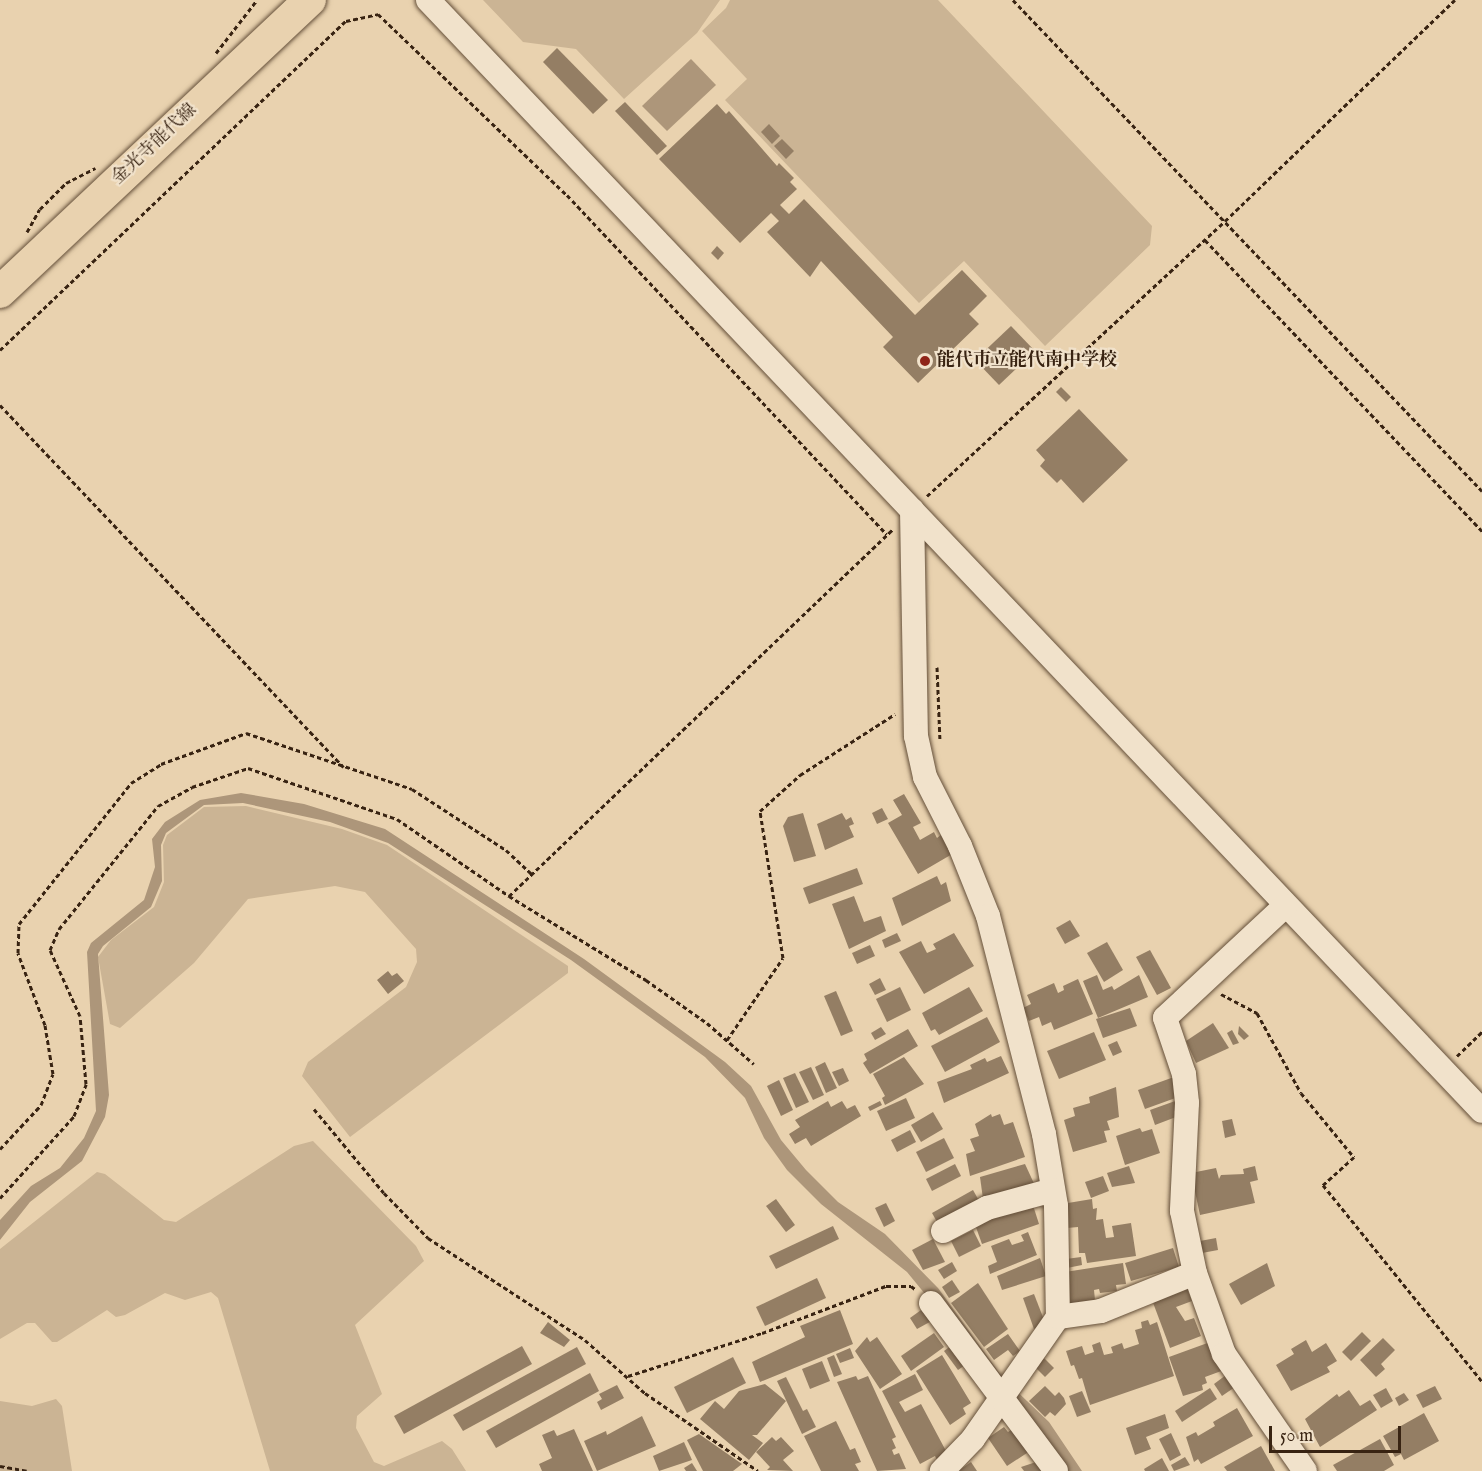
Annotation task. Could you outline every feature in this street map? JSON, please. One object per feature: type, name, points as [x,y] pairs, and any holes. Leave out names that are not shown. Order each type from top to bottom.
[{"type":"main road","name":"金光寺能代線","points":[[0,292],[310,0]]},
{"type":"street","points":[[428,0],[1285,906],[1482,1111]]},
{"type":"street","points":[[912,510],[916,736],[925,777],[960,846],[988,916],[1044,1134],[1053,1190],[1058,1317],[1044,1342],[974,1439],[942,1471]]},
{"type":"street","points":[[1285,906],[1165,1018],[1184,1074],[1187,1103],[1182,1211],[1195,1273],[1224,1354],[1305,1471]]},
{"type":"street","points":[[943,1231],[987,1208],[1053,1190]]},
{"type":"street","points":[[1058,1317],[1101,1311],[1195,1273]]},
{"type":"street","points":[[931,1303],[1007,1392],[1056,1471]]},
{"type":"path","points":[[1013,0],[1482,491]]},
{"type":"path","points":[[509,896],[912,510],[1225,221],[1455,0]]},
{"type":"path","points":[[0,350],[346,21],[378,14],[567,195],[888,534]]},
{"type":"path","points":[[1204,240],[1482,531]]},
{"type":"path","points":[[0,405],[344,768]]},
{"type":"path","points":[[937,661],[940,752]]},
{"type":"path","points":[[727,1040],[783,958],[760,811],[800,775],[915,701]]},
{"type":"path","points":[[0,1149],[41,1105],[52,1074],[45,1025],[18,953],[19,924],[131,783],[161,764],[246,733],[344,768],[412,789],[506,850],[532,874]]},
{"type":"path","points":[[0,1198],[74,1116],[86,1084],[80,1016],[50,950],[58,929],[158,806],[192,787],[248,768],[397,819],[509,896],[646,980],[727,1040],[754,1064]]},
{"type":"path","points":[[1202,983],[1257,1013],[1301,1093],[1354,1157],[1323,1185],[1482,1381]]},
{"type":"path","points":[[1443,1069],[1482,1032]]},
{"type":"path","points":[[314,1109],[384,1193],[428,1238],[462,1263],[585,1340],[668,1410],[758,1471]]},
{"type":"path","points":[[628,1376],[762,1333],[886,1286],[911,1286],[931,1303]]},
{"type":"path","points":[[0,1466],[27,1471]]},
{"type":"shaded area","points":[[483,0],[720,0],[697,33],[624,99],[576,49],[523,42]]},
{"type":"shaded area","points":[[730,0],[938,0],[1152,226],[1150,245],[1045,346],[964,261],[919,303],[725,100],[747,79],[702,31],[726,8]]},
{"type":"shaded area","points":[[691,59],[716,85],[667,131],[642,106]]},
{"type":"shaded area","points":[[241,793],[304,804],[385,829],[584,959],[725,1062],[751,1086],[781,1140],[806,1170],[838,1202],[885,1234],[938,1288],[1003,1378],[1049,1422],[1082,1471],[1068,1471],[1038,1426],[1012,1400],[907,1272],[821,1204],[787,1170],[764,1138],[745,1098],[705,1057],[571,960],[388,843],[330,822],[243,803],[204,805],[166,833],[161,845],[162,881],[151,907],[103,946],[98,954],[109,1095],[105,1117],[82,1161],[30,1202],[0,1240],[0,1220],[31,1186],[60,1168],[84,1138],[96,1111],[87,952],[91,943],[144,900],[155,867],[152,839],[165,822],[200,800]]},
{"type":"shaded area","points":[[246,806],[342,829],[387,845],[568,966],[568,973],[350,1137],[302,1076],[308,1062],[406,987],[417,962],[416,949],[365,892],[335,886],[248,899],[194,963],[120,1028],[110,1024],[98,957],[111,940],[154,907],[164,882],[163,845],[167,835],[204,807]]},
{"type":"shaded area","points":[[313,1141],[416,1246],[424,1261],[355,1325],[382,1394],[357,1416],[356,1428],[374,1462],[384,1466],[442,1441],[452,1449],[466,1471],[270,1471],[218,1298],[211,1292],[185,1300],[165,1293],[125,1315],[116,1317],[107,1310],[57,1342],[52,1342],[35,1323],[27,1323],[0,1339],[0,1249],[97,1172],[105,1174],[164,1220],[176,1222],[294,1146]]},
{"type":"shaded area","points":[[56,1399],[62,1406],[72,1471],[0,1471],[0,1401],[32,1406]]},
{"type":"building","points":[[557,48],[608,100],[593,114],[543,62]]},
{"type":"building","points":[[625,102],[667,146],[657,155],[615,111]]},
{"type":"building","points":[[717,104],[726,114],[729,111],[777,166],[779,163],[794,178],[790,182],[797,189],[780,205],[789,214],[804,199],[915,315],[962,270],[987,296],[969,314],[979,324],[918,383],[883,347],[893,337],[821,261],[810,277],[767,232],[779,221],[771,213],[740,243],[659,159]]},
{"type":"building","points":[[769,124],[780,136],[772,144],[761,132]]},
{"type":"building","points":[[782,139],[794,151],[786,159],[774,146]]},
{"type":"building","points":[[717,246],[724,253],[718,260],[711,253]]},
{"type":"building","points":[[1011,326],[1035,351],[999,385],[975,360]]},
{"type":"building","points":[[1061,387],[1071,397],[1066,402],[1056,392]]},
{"type":"building","points":[[1079,409],[1128,460],[1083,503],[1061,479],[1057,483],[1040,466],[1045,460],[1036,450]]},
{"type":"building","points":[[904,794],[921,823],[913,827],[920,840],[934,832],[937,838],[942,834],[954,853],[918,874],[888,823],[902,815],[893,800]]},
{"type":"building","points":[[882,808],[888,819],[877,824],[872,813]]},
{"type":"building","points":[[803,813],[816,856],[794,862],[783,826],[788,817]]},
{"type":"building","points":[[842,813],[846,820],[851,817],[854,824],[849,826],[854,837],[825,850],[817,824]]},
{"type":"building","points":[[857,868],[863,884],[809,904],[803,888]]},
{"type":"building","points":[[937,876],[941,885],[946,882],[951,901],[902,926],[892,898]]},
{"type":"building","points":[[854,896],[864,922],[881,916],[886,931],[849,949],[832,904]]},
{"type":"building","points":[[1070,920],[1080,936],[1065,944],[1056,928]]},
{"type":"building","points":[[897,933],[901,941],[885,948],[882,940]]},
{"type":"building","points":[[954,933],[974,966],[924,994],[899,952],[921,941],[927,953],[936,949],[933,944]]},
{"type":"building","points":[[1107,942],[1123,970],[1104,982],[1087,953]]},
{"type":"building","points":[[870,945],[875,956],[857,964],[852,953]]},
{"type":"building","points":[[1150,950],[1171,988],[1157,995],[1136,957]]},
{"type":"building","points":[[388,971],[392,976],[397,973],[404,981],[388,994],[377,980]]},
{"type":"building","points":[[1097,975],[1103,990],[1112,986],[1114,990],[1139,975],[1148,997],[1098,1018],[1083,981]]},
{"type":"building","points":[[880,978],[886,990],[875,995],[869,984]]},
{"type":"building","points":[[1078,979],[1093,1014],[1054,1030],[1051,1022],[1042,1026],[1039,1017],[1029,1021],[1023,1008],[1031,1004],[1027,995],[1054,983],[1058,993],[1064,990],[1063,986]]},
{"type":"building","points":[[900,987],[911,1010],[887,1022],[876,999]]},
{"type":"building","points":[[969,987],[983,1011],[939,1035],[935,1029],[931,1031],[922,1013]]},
{"type":"building","points":[[836,991],[853,1031],[841,1036],[824,996]]},
{"type":"building","points":[[1130,1008],[1137,1026],[1103,1038],[1096,1019]]},
{"type":"building","points":[[987,1017],[1000,1042],[945,1072],[931,1046]]},
{"type":"building","points":[[1213,1023],[1229,1048],[1196,1063],[1186,1041]]},
{"type":"building","points":[[1239,1026],[1249,1036],[1244,1040],[1238,1034]]},
{"type":"building","points":[[881,1027],[886,1034],[875,1040],[871,1033]]},
{"type":"building","points":[[908,1029],[918,1046],[870,1074],[863,1063],[867,1060],[864,1054]]},
{"type":"building","points":[[1232,1030],[1239,1043],[1233,1045],[1227,1033]]},
{"type":"building","points":[[1094,1032],[1106,1060],[1059,1079],[1047,1051]]},
{"type":"building","points":[[1117,1041],[1122,1052],[1113,1056],[1108,1045]]},
{"type":"building","points":[[1001,1056],[1009,1073],[944,1103],[937,1082],[972,1069],[970,1065],[985,1058],[987,1062]]},
{"type":"building","points":[[904,1057],[924,1084],[885,1105],[882,1098],[885,1096],[873,1074]]},
{"type":"building","points":[[825,1062],[837,1088],[826,1093],[815,1067]]},
{"type":"building","points":[[811,1067],[824,1095],[813,1100],[799,1072]]},
{"type":"building","points":[[843,1068],[849,1081],[839,1086],[832,1072]]},
{"type":"building","points":[[795,1073],[809,1102],[796,1108],[783,1078]]},
{"type":"building","points":[[1174,1077],[1181,1096],[1145,1109],[1138,1090]]},
{"type":"building","points":[[779,1080],[793,1110],[781,1116],[767,1086]]},
{"type":"building","points":[[1116,1087],[1119,1117],[1107,1121],[1110,1130],[1104,1131],[1107,1142],[1073,1152],[1064,1120],[1075,1116],[1073,1108],[1090,1103],[1089,1097]]},
{"type":"building","points":[[906,1098],[915,1118],[886,1131],[877,1111]]},
{"type":"building","points":[[1178,1100],[1181,1108],[1174,1111],[1176,1117],[1155,1125],[1150,1110]]},
{"type":"building","points":[[828,1101],[831,1107],[842,1101],[847,1109],[855,1105],[861,1116],[811,1146],[806,1138],[795,1144],[789,1134],[800,1127],[795,1120]]},
{"type":"building","points":[[880,1101],[882,1105],[870,1111],[868,1107]]},
{"type":"building","points":[[933,1112],[943,1129],[921,1142],[911,1125]]},
{"type":"building","points":[[991,1114],[992,1117],[1000,1114],[1004,1125],[1013,1122],[1025,1157],[970,1176],[966,1154],[975,1151],[970,1139],[979,1136],[975,1124]]},
{"type":"building","points":[[1232,1119],[1236,1135],[1225,1138],[1222,1121]]},
{"type":"building","points":[[1140,1128],[1142,1132],[1152,1129],[1160,1153],[1125,1165],[1116,1136]]},
{"type":"building","points":[[910,1130],[916,1142],[897,1152],[891,1140]]},
{"type":"building","points":[[944,1138],[954,1158],[926,1172],[916,1152]]},
{"type":"building","points":[[955,1164],[961,1176],[932,1191],[926,1179]]},
{"type":"building","points":[[1025,1164],[1037,1190],[984,1206],[980,1177]]},
{"type":"building","points":[[1129,1166],[1135,1183],[1112,1187],[1107,1173]]},
{"type":"building","points":[[1255,1166],[1258,1180],[1250,1182],[1255,1203],[1200,1215],[1191,1173],[1216,1168],[1219,1179],[1221,1175],[1244,1174],[1243,1169]]},
{"type":"building","points":[[1103,1176],[1109,1191],[1091,1198],[1085,1182]]},
{"type":"building","points":[[973,1190],[982,1206],[941,1229],[932,1213]]},
{"type":"building","points":[[776,1199],[795,1225],[786,1232],[766,1206]]},
{"type":"building","points":[[1031,1199],[1039,1224],[982,1244],[973,1219]]},
{"type":"building","points":[[1092,1199],[1093,1209],[1097,1208],[1096,1220],[1103,1219],[1106,1238],[1114,1237],[1112,1226],[1131,1223],[1136,1256],[1087,1263],[1085,1253],[1079,1253],[1078,1227],[1067,1228],[1068,1203]]},
{"type":"building","points":[[886,1203],[895,1221],[884,1227],[875,1208]]},
{"type":"building","points":[[833,1226],[839,1239],[776,1269],[769,1256]]},
{"type":"building","points":[[973,1230],[981,1246],[959,1257],[951,1241]]},
{"type":"building","points":[[1028,1232],[1037,1255],[990,1274],[988,1266],[997,1262],[991,1246],[1009,1239],[1012,1245],[1024,1241],[1021,1235]]},
{"type":"building","points":[[1216,1238],[1218,1250],[1202,1253],[1200,1241]]},
{"type":"building","points":[[933,1239],[945,1262],[923,1270],[912,1250]]},
{"type":"building","points":[[1173,1248],[1179,1267],[1131,1281],[1125,1263]]},
{"type":"building","points":[[1081,1257],[1082,1265],[1067,1268],[1066,1259]]},
{"type":"building","points":[[1040,1258],[1046,1276],[1002,1290],[997,1276]]},
{"type":"building","points":[[952,1262],[957,1271],[944,1279],[938,1270]]},
{"type":"building","points":[[1123,1263],[1126,1284],[1116,1285],[1117,1291],[1100,1293],[1099,1289],[1094,1290],[1095,1300],[1070,1304],[1065,1272]]},
{"type":"building","points":[[1267,1263],[1275,1286],[1241,1305],[1229,1284]]},
{"type":"building","points":[[817,1278],[826,1298],[765,1326],[756,1307]]},
{"type":"building","points":[[952,1280],[960,1292],[949,1298],[942,1287]]},
{"type":"building","points":[[978,1283],[1008,1329],[984,1347],[951,1303]]},
{"type":"building","points":[[1185,1283],[1192,1301],[1176,1307],[1185,1321],[1194,1318],[1201,1336],[1170,1348],[1152,1300]]},
{"type":"building","points":[[1034,1294],[1046,1325],[1034,1329],[1023,1298]]},
{"type":"building","points":[[928,1305],[937,1318],[917,1329],[910,1318]]},
{"type":"building","points":[[840,1310],[853,1344],[760,1382],[752,1362],[805,1337],[800,1326]]},
{"type":"building","points":[[1148,1320],[1150,1325],[1157,1322],[1174,1376],[1090,1405],[1082,1378],[1079,1379],[1074,1365],[1071,1366],[1066,1351],[1082,1346],[1085,1355],[1094,1352],[1092,1345],[1100,1342],[1104,1355],[1113,1353],[1111,1347],[1122,1343],[1124,1349],[1139,1344],[1135,1330],[1142,1328],[1141,1322]]},
{"type":"building","points":[[548,1322],[570,1340],[564,1347],[540,1333]]},
{"type":"building","points":[[1362,1332],[1371,1341],[1351,1361],[1342,1352]]},
{"type":"building","points":[[934,1333],[944,1347],[911,1371],[901,1356]]},
{"type":"building","points":[[1008,1334],[1020,1351],[1013,1356],[1008,1350],[994,1360],[986,1349]]},
{"type":"building","points":[[867,1337],[870,1342],[877,1337],[902,1374],[880,1389],[855,1351]]},
{"type":"building","points":[[1383,1338],[1395,1350],[1381,1364],[1385,1369],[1376,1377],[1360,1360]]},
{"type":"building","points":[[1306,1340],[1312,1352],[1326,1343],[1337,1361],[1327,1367],[1330,1372],[1291,1391],[1276,1365],[1294,1354],[1291,1349]]},
{"type":"building","points":[[1213,1341],[1224,1370],[1205,1377],[1207,1383],[1202,1385],[1203,1390],[1183,1396],[1169,1357]]},
{"type":"building","points":[[956,1342],[971,1361],[958,1370],[944,1351]]},
{"type":"building","points":[[522,1346],[532,1364],[404,1434],[394,1416]]},
{"type":"building","points":[[577,1347],[586,1364],[463,1431],[453,1415]]},
{"type":"building","points":[[850,1348],[854,1358],[840,1363],[836,1354]]},
{"type":"building","points":[[834,1355],[842,1374],[834,1377],[827,1358]]},
{"type":"building","points":[[942,1355],[971,1403],[963,1408],[966,1414],[950,1425],[916,1371]]},
{"type":"building","points":[[733,1357],[746,1383],[687,1413],[674,1387]]},
{"type":"building","points":[[1044,1358],[1054,1368],[1045,1377],[1035,1367]]},
{"type":"building","points":[[822,1361],[830,1381],[810,1389],[802,1369]]},
{"type":"building","points":[[590,1373],[599,1391],[496,1448],[486,1431]]},
{"type":"building","points":[[915,1374],[923,1390],[899,1402],[905,1412],[921,1404],[946,1451],[937,1460],[935,1456],[920,1464],[882,1391]]},
{"type":"building","points":[[1226,1375],[1235,1387],[1222,1396],[1214,1384]]},
{"type":"building","points":[[856,1376],[858,1380],[868,1376],[896,1437],[892,1439],[896,1448],[892,1450],[894,1455],[899,1453],[906,1469],[877,1471],[837,1382]]},
{"type":"building","points":[[786,1377],[803,1411],[807,1409],[816,1427],[802,1434],[777,1381]]},
{"type":"building","points":[[765,1384],[786,1401],[757,1435],[752,1435],[763,1443],[749,1460],[700,1419],[715,1401],[724,1409],[739,1391]]},
{"type":"building","points":[[617,1385],[624,1398],[601,1410],[597,1402],[602,1399],[599,1394]]},
{"type":"building","points":[[1045,1386],[1055,1396],[1059,1392],[1066,1404],[1055,1416],[1050,1412],[1045,1417],[1029,1401]]},
{"type":"building","points":[[1435,1386],[1442,1399],[1423,1408],[1416,1395]]},
{"type":"building","points":[[1210,1388],[1217,1399],[1182,1422],[1175,1411]]},
{"type":"building","points":[[1386,1388],[1393,1401],[1381,1408],[1373,1395]]},
{"type":"building","points":[[1349,1390],[1360,1406],[1370,1400],[1377,1410],[1320,1447],[1305,1419],[1337,1394],[1339,1397]]},
{"type":"building","points":[[1082,1391],[1091,1412],[1077,1417],[1069,1396]]},
{"type":"building","points":[[1404,1393],[1409,1400],[1399,1406],[1395,1398]]},
{"type":"building","points":[[1237,1408],[1253,1436],[1201,1464],[1198,1459],[1194,1462],[1186,1437],[1196,1432],[1198,1436],[1215,1426],[1213,1422]]},
{"type":"building","points":[[1424,1413],[1439,1441],[1404,1460],[1401,1454],[1395,1457],[1383,1436]]},
{"type":"building","points":[[1165,1414],[1169,1428],[1146,1437],[1151,1449],[1135,1455],[1126,1428]]},
{"type":"building","points":[[642,1416],[656,1446],[597,1471],[584,1441],[606,1431],[607,1435]]},
{"type":"building","points":[[836,1421],[850,1450],[855,1448],[861,1462],[855,1464],[859,1471],[821,1471],[804,1436]]},
{"type":"building","points":[[1004,1427],[1008,1432],[1014,1428],[1030,1451],[1007,1466],[988,1438]]},
{"type":"building","points":[[574,1429],[593,1471],[542,1471],[539,1464],[552,1458],[542,1435],[554,1430],[557,1436]]},
{"type":"building","points":[[1171,1433],[1181,1455],[1170,1461],[1159,1439]]},
{"type":"building","points":[[699,1434],[742,1464],[733,1471],[703,1471],[687,1440]]},
{"type":"building","points":[[772,1437],[776,1441],[781,1437],[794,1451],[783,1460],[793,1471],[767,1470],[770,1467],[756,1452]]},
{"type":"building","points":[[1380,1439],[1394,1465],[1384,1471],[1337,1471],[1333,1465]]},
{"type":"building","points":[[684,1442],[692,1460],[659,1471],[653,1456]]},
{"type":"building","points":[[1261,1446],[1275,1471],[1227,1471],[1224,1467]]},
{"type":"building","points":[[1185,1457],[1190,1465],[1174,1471],[1171,1465]]},
{"type":"building","points":[[1162,1458],[1169,1471],[1145,1471],[1144,1469]]},
{"type":"building","points":[[1039,1461],[1046,1471],[1024,1471],[1021,1467]]},
{"type":"building","points":[[971,1462],[977,1471],[958,1471]]},
{"type":"building","points":[[692,1463],[697,1471],[686,1471],[684,1468]]},
{"type":"place","name":"能代市立能代南中学校","points":[[925,361]]}]
